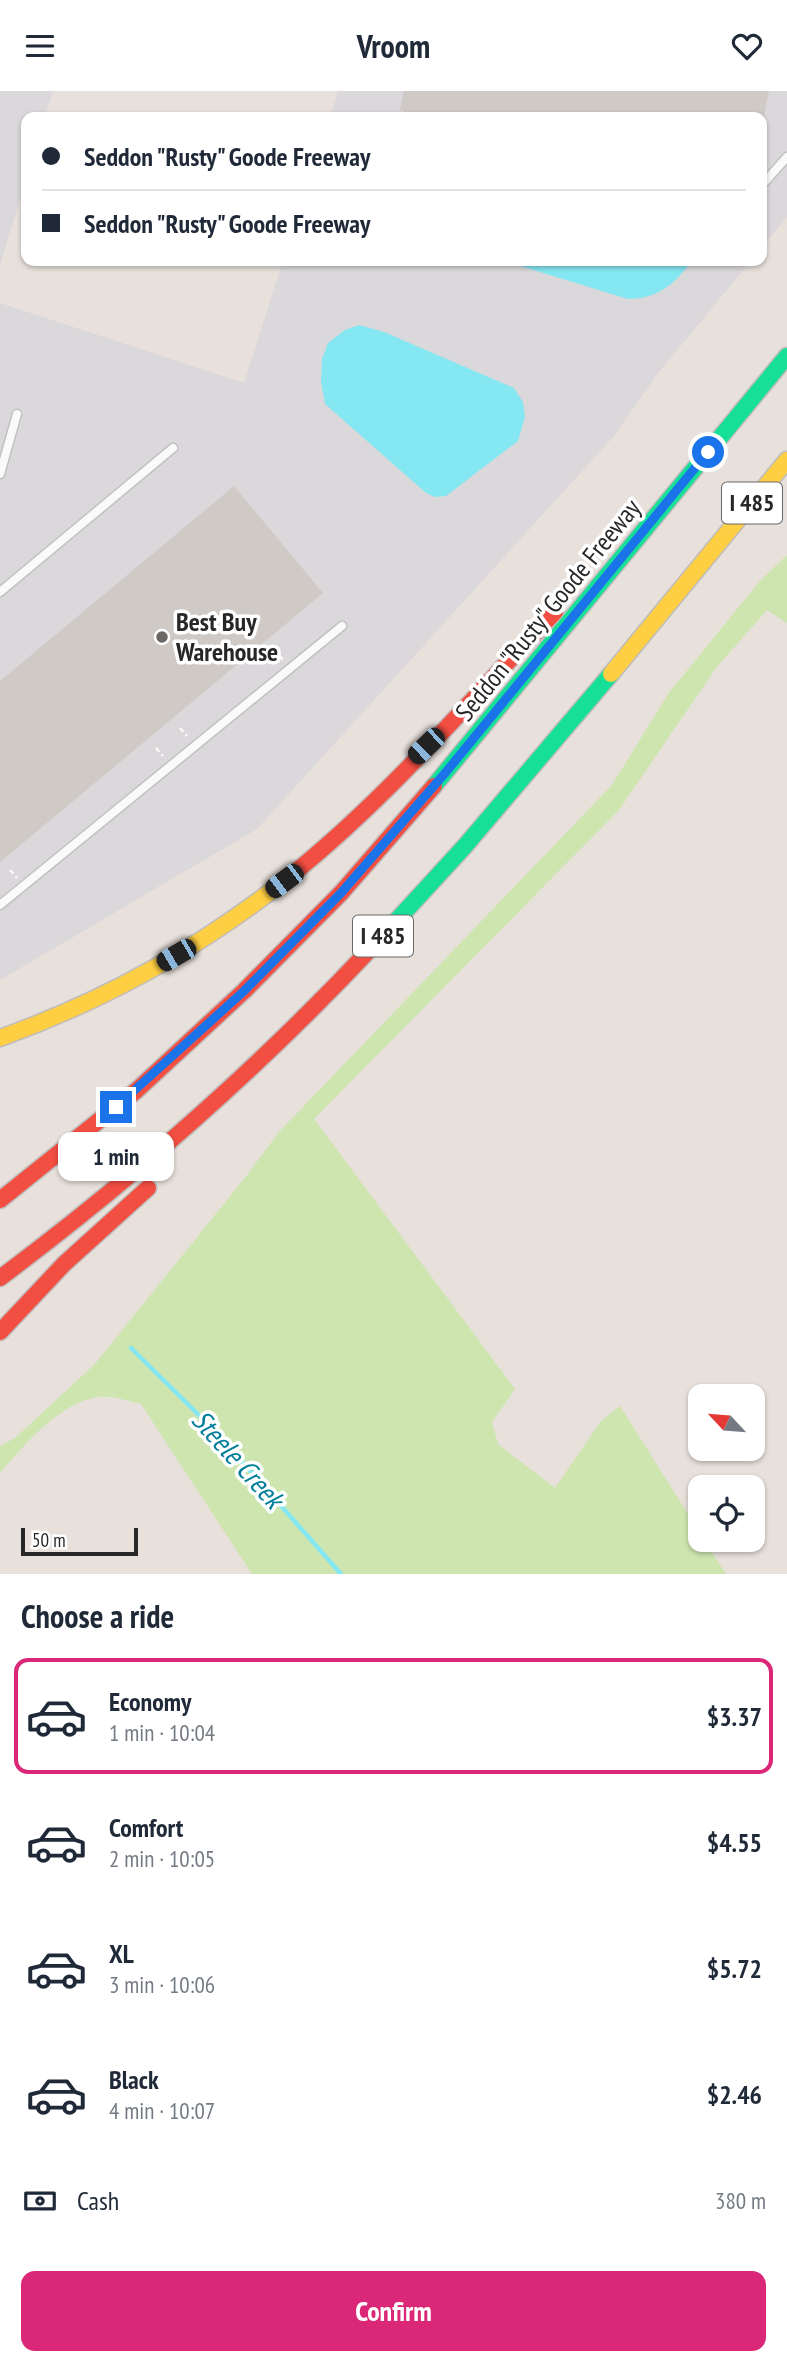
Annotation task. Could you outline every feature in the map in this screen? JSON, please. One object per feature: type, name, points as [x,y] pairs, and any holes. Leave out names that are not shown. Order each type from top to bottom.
[{"type":"highway","name":"Seddon \"Rusty\" Goode Freeway","points":[[0,1200],[137,1090],[244,991],[341,893],[446,772],[787,356]]},
{"type":"highway","name":"I 485","points":[[0,1278],[124,1183],[234,1085],[351,969],[562,733],[787,460]]},
{"type":"highway","points":[[0,1038],[75,1009],[138,978],[239,914],[284,881],[350,822],[426,746],[693,472]]},
{"type":"highway","points":[[177,1157],[351,969]]},
{"type":"highway","points":[[0,1332],[64,1264],[159,1177]]},
{"type":"lane","points":[[767,179],[787,157]]},
{"type":"lane","points":[[0,474],[17,414]]},
{"type":"lane","points":[[0,592],[173,448]]},
{"type":"lane","points":[[0,905],[342,626]]},
{"type":"shaded area","points":[[0,91],[53,91],[47,112],[21,112],[21,196],[0,265]]},
{"type":"shaded area","points":[[338,91],[787,91],[787,217],[767,241],[767,112],[332,112]]},
{"type":"shaded area","points":[[281,266],[747,266],[658,373],[613,437],[257,829],[0,980],[0,303],[244,383]]},
{"type":"green space","points":[[787,555],[787,623],[767,610],[716,668],[619,810],[314,1119],[515,1389],[492,1422],[498,1444],[555,1488],[601,1421],[620,1406],[688,1514],[688,1552],[712,1552],[726,1574],[252,1574],[141,1404],[114,1398],[98,1397],[84,1401],[56,1416],[0,1473],[0,1446],[15,1438],[95,1364],[279,1132],[612,785],[668,694],[759,582]]},
{"type":"water","points":[[520,266],[688,266],[679,277],[657,293],[628,299]]},
{"type":"water","points":[[359,325],[384,332],[514,388],[523,402],[525,417],[518,441],[446,496],[435,497],[426,493],[325,404],[321,381],[322,359],[328,343],[345,330]]},
{"type":"building","points":[[404,91],[769,91],[765,112],[400,110]]},
{"type":"building","name":"Best Buy Warehouse","points":[[234,486],[323,593],[0,862],[0,681]]},
{"type":"waterway","name":"Steele Creek","points":[[131,1348],[217,1433],[341,1574]]},
{"type":"traffic: fast","points":[[434,786],[787,356]]},
{"type":"traffic: fast","points":[[376,943],[465,846],[611,674]]},
{"type":"traffic: slow","points":[[611,674],[787,460]]},
{"type":"traffic: slow","points":[[0,1038],[73,1009],[144,974],[211,934],[275,888]]},
{"type":"traffic: jam","points":[[275,888],[386,790],[555,612]]},
{"type":"traffic: jam","points":[[0,1200],[137,1090],[244,991],[341,893],[434,786]]},
{"type":"traffic: jam","points":[[0,1278],[100,1200],[196,1119],[288,1033],[376,943]]},
{"type":"traffic: jam","points":[[0,1332],[64,1264],[148,1188]]},
{"type":"place","name":"Best Buy Warehouse","points":[[162,637]]},
{"type":"route","points":[[116,1107],[244,991],[341,893],[446,772],[708,452]]}]
